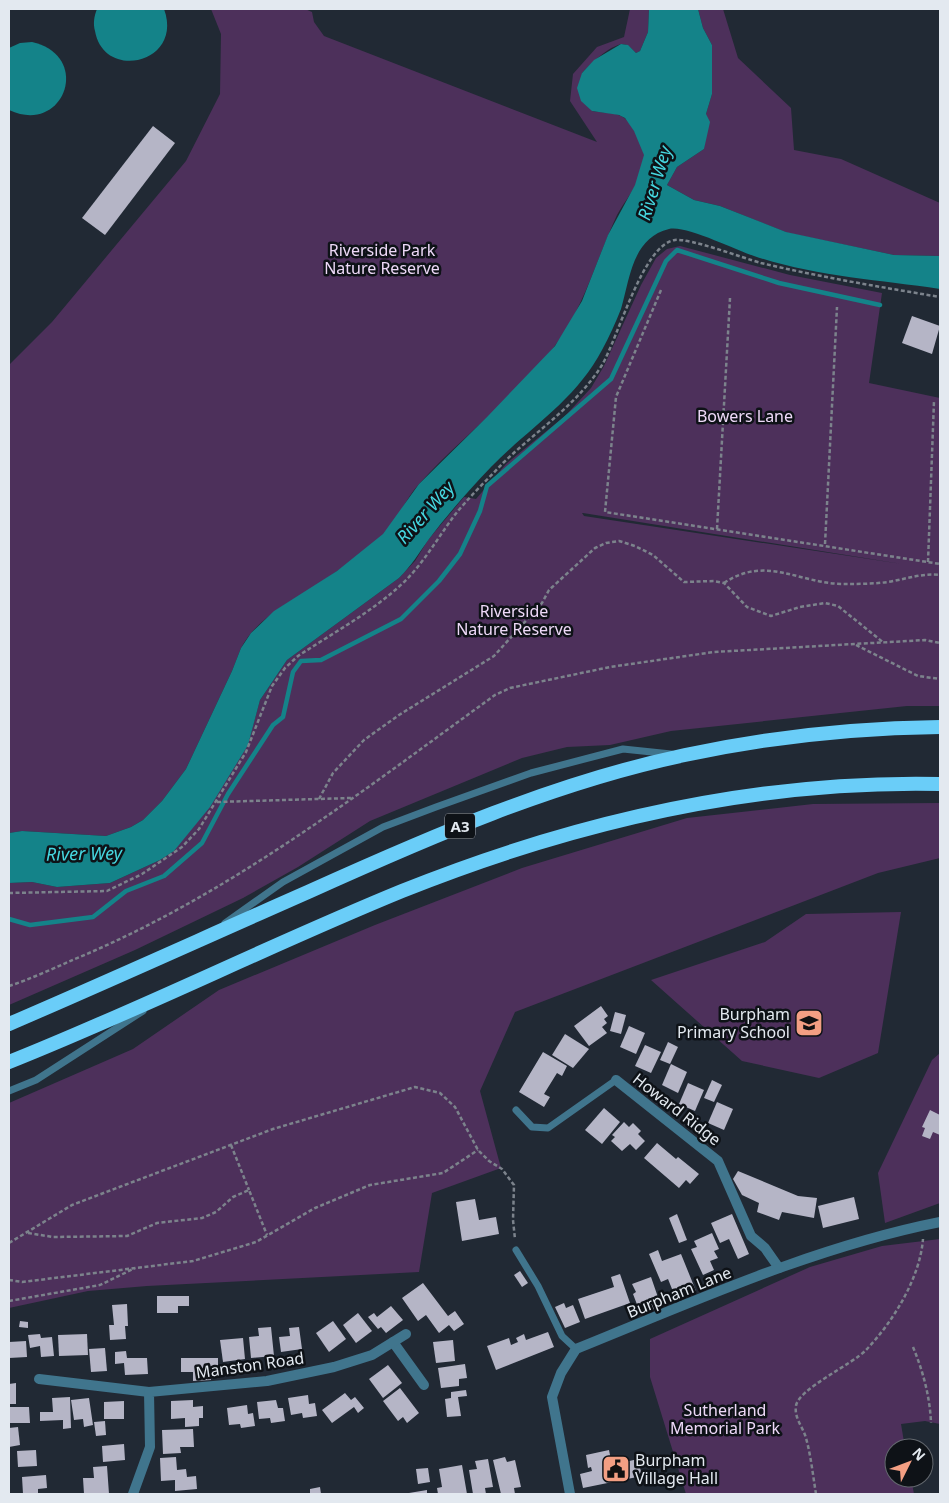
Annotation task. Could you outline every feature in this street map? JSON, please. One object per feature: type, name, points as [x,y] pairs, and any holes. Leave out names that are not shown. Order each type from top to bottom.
[{"type":"highway","name":"A3","points":[[9,1024],[423,840],[511,806],[601,777],[682,756],[765,740],[828,732],[940,727]]},
{"type":"highway","name":"A3","points":[[9,1062],[167,996],[324,924],[404,891],[484,860],[594,826],[670,808],[747,795],[832,787],[940,784]]},
{"type":"street","name":"Howard Ridge","points":[[616,1080],[718,1161],[751,1236],[765,1248],[779,1268]]},
{"type":"street","name":"Burpham Lane","points":[[576,1349],[779,1268],[840,1246],[940,1222]]},
{"type":"street","name":"Manston Road","points":[[39,1379],[149,1392],[276,1379],[334,1367],[372,1355],[406,1334]]},
{"type":"street","points":[[393,1342],[424,1385]]},
{"type":"street","points":[[570,1494],[552,1397],[560,1373],[576,1349]]},
{"type":"street","points":[[134,1494],[150,1447],[149,1392]]},
{"type":"lane","points":[[202,939],[283,882],[382,828],[436,807],[531,773],[623,749],[682,756]]},
{"type":"lane","points":[[9,1090],[36,1080],[167,996]]},
{"type":"lane","name":"Howard Ridge","points":[[516,1110],[532,1127],[548,1128],[616,1080]]},
{"type":"lane","points":[[516,1250],[538,1286],[562,1336],[576,1349]]},
{"type":"path","points":[[9,893],[107,891],[142,874],[182,848],[199,829],[218,802],[246,752],[272,686],[285,668],[298,656],[388,596],[404,582],[422,562],[456,514],[504,463],[564,410],[590,383],[612,345],[647,264],[665,244],[675,240],[836,279],[940,296]]},
{"type":"path","points":[[661,290],[616,397],[605,512],[826,544],[940,564]]},
{"type":"path","points":[[717,529],[730,298]]},
{"type":"path","points":[[826,544],[837,307]]},
{"type":"path","points":[[928,562],[934,401]]},
{"type":"path","points":[[319,799],[333,773],[364,740],[399,715],[494,656],[542,603],[549,590],[596,548],[606,543],[619,541],[653,555],[684,582],[714,581],[724,583],[747,607],[771,616],[800,607],[825,603],[838,606],[884,643]]},
{"type":"path","points":[[724,583],[738,574],[760,570],[840,584],[887,582],[928,574],[940,575]]},
{"type":"path","points":[[9,986],[127,938],[179,909],[300,836],[495,695],[510,688],[610,667],[714,652],[925,640],[940,643]]},
{"type":"path","points":[[855,644],[918,676],[940,679]]},
{"type":"path","points":[[218,802],[353,798]]},
{"type":"path","points":[[9,1243],[72,1205],[273,1129],[415,1087],[440,1093],[455,1107],[478,1150],[502,1169],[514,1185],[513,1220],[516,1250]]},
{"type":"path","points":[[231,1145],[267,1235]]},
{"type":"path","points":[[9,1280],[22,1282],[193,1261],[256,1242],[315,1208],[370,1185],[443,1173],[478,1150]]},
{"type":"path","points":[[26,1232],[53,1237],[127,1236],[157,1222],[202,1218],[216,1212],[233,1197],[249,1190]]},
{"type":"path","points":[[816,1494],[806,1438],[797,1414],[798,1400],[805,1393],[856,1359],[886,1325],[914,1275],[921,1249],[922,1226]]},
{"type":"path","points":[[9,1301],[100,1285],[136,1267]]},
{"type":"path","points":[[913,1347],[921,1365],[931,1408],[931,1423]]},
{"type":"green space","name":"Riverside Park Nature Reserve","points":[[211,9],[305,9],[312,12],[314,22],[324,36],[597,142],[570,101],[573,74],[597,47],[624,37],[630,9],[649,9],[648,32],[640,51],[636,53],[624,44],[617,45],[600,56],[582,73],[592,111],[621,116],[629,122],[644,154],[643,169],[609,232],[574,316],[554,347],[539,366],[419,484],[384,534],[348,564],[271,614],[254,629],[241,648],[186,769],[162,801],[143,820],[131,827],[106,836],[22,831],[9,833],[9,365],[52,322],[186,161],[220,94],[221,34]]},
{"type":"green space","points":[[698,9],[723,9],[738,58],[791,108],[794,150],[841,159],[940,203],[940,256],[894,255],[788,233],[720,206],[694,200],[667,185],[677,167],[704,149],[706,114],[712,94],[712,45],[703,28]]},
{"type":"green space","points":[[680,246],[790,275],[882,293],[869,383],[940,398],[940,706],[907,706],[671,731],[610,745],[567,747],[522,758],[370,821],[298,867],[243,898],[135,950],[9,1005],[9,883],[32,882],[57,887],[110,883],[160,860],[174,851],[249,740],[260,700],[287,660],[399,578],[415,561],[428,540],[464,497],[476,499],[506,464],[565,416],[591,388],[604,366],[641,285],[656,258],[667,249]],"holes":[[[582,513],[902,564],[584,516]]]},
{"type":"green space","points":[[940,803],[940,858],[878,873],[515,1012],[480,1091],[501,1168],[432,1193],[419,1272],[147,1286],[88,1291],[9,1308],[9,1103],[133,1049],[219,990],[375,925],[522,868],[687,818],[813,804]]},
{"type":"green space","points":[[901,912],[878,1053],[819,1078],[742,1061],[651,980],[765,942],[806,914]]},
{"type":"green space","points":[[940,1053],[940,1203],[885,1223],[878,1173],[932,1060]]},
{"type":"green space","name":"Sutherland Memorial Park","points":[[940,1239],[940,1424],[925,1421],[901,1424],[903,1438],[884,1438],[884,1488],[913,1488],[914,1494],[686,1494],[650,1377],[650,1339],[810,1267],[882,1246]]},
{"type":"water","points":[[97,9],[164,9],[167,28],[163,42],[153,53],[140,59],[126,61],[112,57],[101,47],[95,31],[94,20]]},
{"type":"water","name":"River Wey","points":[[649,9],[698,9],[703,28],[712,45],[712,94],[706,114],[710,122],[704,149],[677,167],[667,185],[694,200],[720,206],[786,232],[894,255],[940,256],[940,289],[846,277],[776,263],[711,239],[677,229],[669,229],[657,234],[647,241],[634,261],[621,309],[612,330],[591,368],[579,384],[551,413],[483,476],[444,520],[399,578],[287,660],[260,700],[248,745],[210,807],[174,851],[160,860],[110,883],[57,887],[32,882],[9,883],[9,833],[22,831],[106,836],[131,827],[143,820],[162,801],[186,769],[241,648],[251,633],[274,611],[337,571],[383,534],[419,484],[555,346],[582,301],[608,235],[635,185],[644,155],[634,131],[625,118],[619,115],[592,111],[581,101],[577,88],[582,73],[594,60],[621,44],[628,45],[636,53],[640,51],[648,32]]},
{"type":"water","points":[[32,42],[51,50],[62,62],[66,77],[64,91],[57,104],[44,112],[28,115],[9,110],[9,48],[20,43]]},
{"type":"building","points":[[153,126],[175,143],[105,235],[82,218]]},
{"type":"building","points":[[912,316],[940,326],[932,354],[902,343]]},
{"type":"building","points":[[601,1006],[608,1016],[604,1019],[607,1023],[602,1027],[607,1033],[589,1046],[574,1026]]},
{"type":"building","points":[[615,1012],[626,1015],[621,1034],[610,1031]]},
{"type":"building","points":[[629,1026],[645,1033],[636,1054],[620,1047]]},
{"type":"building","points":[[565,1034],[589,1049],[573,1068],[552,1055]]},
{"type":"building","points":[[668,1042],[678,1047],[670,1064],[660,1060]]},
{"type":"building","points":[[645,1045],[661,1052],[651,1073],[635,1066]]},
{"type":"building","points":[[543,1052],[567,1066],[562,1076],[557,1073],[544,1094],[550,1097],[544,1107],[519,1092]]},
{"type":"building","points":[[671,1064],[687,1072],[678,1093],[662,1085]]},
{"type":"building","points":[[712,1080],[722,1085],[714,1102],[704,1098]]},
{"type":"building","points":[[688,1083],[704,1090],[695,1111],[679,1104]]},
{"type":"building","points":[[717,1102],[733,1109],[724,1130],[708,1123]]},
{"type":"building","points":[[604,1108],[620,1122],[602,1144],[585,1130]]},
{"type":"building","points":[[930,1110],[940,1115],[940,1135],[933,1132],[930,1139],[922,1136],[925,1128],[922,1127]]},
{"type":"building","points":[[624,1122],[629,1127],[633,1123],[641,1131],[638,1134],[645,1141],[636,1150],[630,1144],[622,1151],[611,1141],[615,1137],[612,1135]]},
{"type":"building","points":[[657,1143],[676,1159],[678,1157],[699,1174],[690,1184],[686,1180],[679,1188],[644,1158]]},
{"type":"building","points":[[738,1171],[798,1196],[817,1198],[814,1218],[782,1212],[779,1220],[757,1212],[759,1203],[742,1195],[733,1179]]},
{"type":"building","points":[[854,1197],[859,1219],[823,1228],[818,1206]]},
{"type":"building","points":[[475,1199],[479,1220],[496,1217],[499,1234],[462,1241],[456,1202]]},
{"type":"building","points":[[677,1214],[687,1240],[679,1243],[669,1218]]},
{"type":"building","points":[[732,1214],[749,1254],[738,1259],[729,1239],[720,1243],[711,1223]]},
{"type":"building","points":[[712,1233],[719,1249],[714,1251],[718,1258],[710,1261],[714,1270],[703,1275],[691,1249],[697,1247],[694,1241]]},
{"type":"building","points":[[658,1250],[662,1261],[681,1254],[696,1291],[676,1299],[668,1279],[661,1282],[649,1254]]},
{"type":"building","points":[[520,1271],[528,1283],[522,1287],[514,1275]]},
{"type":"building","points":[[620,1274],[630,1303],[585,1319],[578,1299],[614,1287],[611,1277]]},
{"type":"building","points":[[651,1277],[661,1306],[641,1315],[633,1294],[636,1292],[632,1284]]},
{"type":"building","points":[[423,1283],[448,1316],[455,1311],[464,1324],[454,1331],[449,1325],[439,1333],[426,1315],[418,1321],[402,1298]]},
{"type":"building","points":[[157,1296],[189,1296],[189,1306],[178,1306],[178,1313],[157,1313]]},
{"type":"building","points":[[564,1303],[566,1308],[573,1305],[580,1322],[565,1328],[555,1307]]},
{"type":"building","points":[[127,1304],[128,1326],[125,1326],[126,1339],[110,1340],[109,1325],[114,1325],[112,1305]]},
{"type":"building","points":[[391,1306],[403,1320],[386,1333],[381,1327],[378,1329],[368,1317],[374,1313],[377,1317]]},
{"type":"building","points":[[358,1313],[372,1331],[356,1343],[343,1325]]},
{"type":"building","points":[[20,1321],[28,1322],[28,1328],[19,1327]]},
{"type":"building","points":[[333,1321],[346,1339],[329,1352],[316,1333]]},
{"type":"building","points":[[271,1327],[274,1356],[251,1358],[249,1337],[259,1336],[258,1328]]},
{"type":"building","points":[[299,1327],[302,1349],[281,1352],[279,1337],[290,1336],[289,1328]]},
{"type":"building","points":[[548,1332],[554,1347],[496,1370],[487,1346],[509,1338],[511,1345],[518,1342],[516,1338],[524,1334],[526,1340]]},
{"type":"building","points":[[40,1334],[41,1338],[52,1337],[54,1356],[41,1357],[40,1346],[30,1348],[28,1335]]},
{"type":"building","points":[[87,1334],[88,1355],[59,1356],[58,1335]]},
{"type":"building","points":[[243,1338],[245,1359],[223,1362],[220,1340]]},
{"type":"building","points":[[453,1340],[455,1361],[436,1363],[433,1342]]},
{"type":"building","points":[[26,1341],[27,1357],[9,1358],[9,1342]]},
{"type":"building","points":[[105,1348],[107,1371],[91,1372],[89,1349]]},
{"type":"building","points":[[126,1351],[127,1358],[147,1358],[148,1374],[125,1375],[124,1363],[115,1364],[115,1352]]},
{"type":"building","points":[[181,1358],[218,1358],[218,1376],[210,1376],[211,1380],[193,1381],[193,1372],[181,1372]]},
{"type":"building","points":[[465,1364],[467,1378],[459,1379],[459,1386],[441,1388],[438,1368]]},
{"type":"building","points":[[388,1365],[402,1383],[383,1398],[369,1379]]},
{"type":"building","points":[[16,1383],[16,1404],[9,1404],[9,1384]]},
{"type":"building","points":[[400,1388],[419,1413],[407,1423],[403,1417],[398,1421],[383,1401]]},
{"type":"building","points":[[466,1390],[467,1396],[458,1397],[461,1416],[447,1417],[445,1399],[451,1398],[451,1392]]},
{"type":"building","points":[[345,1393],[351,1400],[355,1397],[364,1408],[358,1413],[354,1407],[332,1423],[322,1410]]},
{"type":"building","points":[[308,1395],[309,1404],[315,1403],[317,1416],[303,1418],[302,1413],[291,1415],[288,1398]]},
{"type":"building","points":[[70,1397],[71,1428],[63,1429],[63,1420],[40,1421],[40,1412],[53,1412],[52,1398]]},
{"type":"building","points":[[89,1398],[93,1425],[84,1427],[83,1419],[74,1420],[71,1400]]},
{"type":"building","points":[[193,1400],[193,1407],[203,1406],[203,1418],[199,1418],[199,1426],[185,1427],[185,1418],[171,1419],[171,1401]]},
{"type":"building","points":[[276,1400],[278,1408],[283,1408],[285,1421],[271,1423],[270,1418],[259,1419],[257,1402]]},
{"type":"building","points":[[124,1401],[124,1419],[104,1419],[104,1402]]},
{"type":"building","points":[[247,1405],[248,1414],[253,1413],[255,1426],[241,1428],[240,1424],[229,1425],[227,1408]]},
{"type":"building","points":[[9,1407],[29,1407],[30,1423],[9,1423]]},
{"type":"building","points":[[105,1421],[106,1435],[96,1436],[94,1422]]},
{"type":"building","points":[[18,1427],[20,1445],[9,1447],[9,1428]]},
{"type":"building","points":[[193,1429],[194,1447],[180,1447],[181,1453],[163,1454],[162,1430]]},
{"type":"building","points":[[124,1444],[125,1460],[103,1462],[102,1446]]},
{"type":"building","points":[[36,1450],[37,1466],[18,1467],[17,1451]]},
{"type":"building","name":"Burpham Village Hall","points":[[609,1450],[612,1465],[638,1459],[642,1476],[583,1488],[580,1474],[592,1471],[591,1467],[588,1468],[586,1455]]},
{"type":"building","points":[[176,1457],[177,1470],[186,1469],[187,1477],[196,1476],[197,1489],[175,1491],[175,1480],[161,1481],[160,1458]]},
{"type":"building","points":[[505,1457],[507,1462],[515,1460],[521,1487],[514,1488],[515,1494],[501,1494],[493,1460]]},
{"type":"building","points":[[488,1459],[493,1487],[485,1488],[486,1494],[473,1494],[469,1470],[477,1469],[475,1461]]},
{"type":"building","points":[[462,1465],[467,1494],[438,1494],[437,1488],[442,1487],[439,1469]]},
{"type":"building","points":[[107,1466],[109,1494],[84,1494],[83,1478],[94,1478],[93,1467]]},
{"type":"building","points":[[428,1468],[430,1482],[418,1484],[416,1469]]},
{"type":"building","points":[[46,1475],[47,1488],[38,1489],[38,1494],[23,1494],[22,1477]]},
{"type":"building","points":[[320,1487],[321,1494],[310,1494],[310,1489]]},
{"type":"building","points":[[427,1490],[427,1494],[409,1494],[409,1493]]},
{"type":"waterway","points":[[9,919],[30,925],[93,917],[126,891],[164,876],[202,843],[228,794],[273,725],[283,717],[293,672],[301,661],[321,660],[401,619],[439,581],[460,554],[480,511],[487,486],[611,379],[666,261],[677,250],[779,283],[880,305]]},
{"type":"place","name":"Burpham Primary School","points":[[809,1023]]},
{"type":"place","name":"Burpham Village Hall","points":[[616,1469]]},
{"type":"park label","name":"Bowers Lane","points":[[745,416]]},
{"type":"park label","name":"Riverside Nature Reserve","points":[[514,620]]}]
